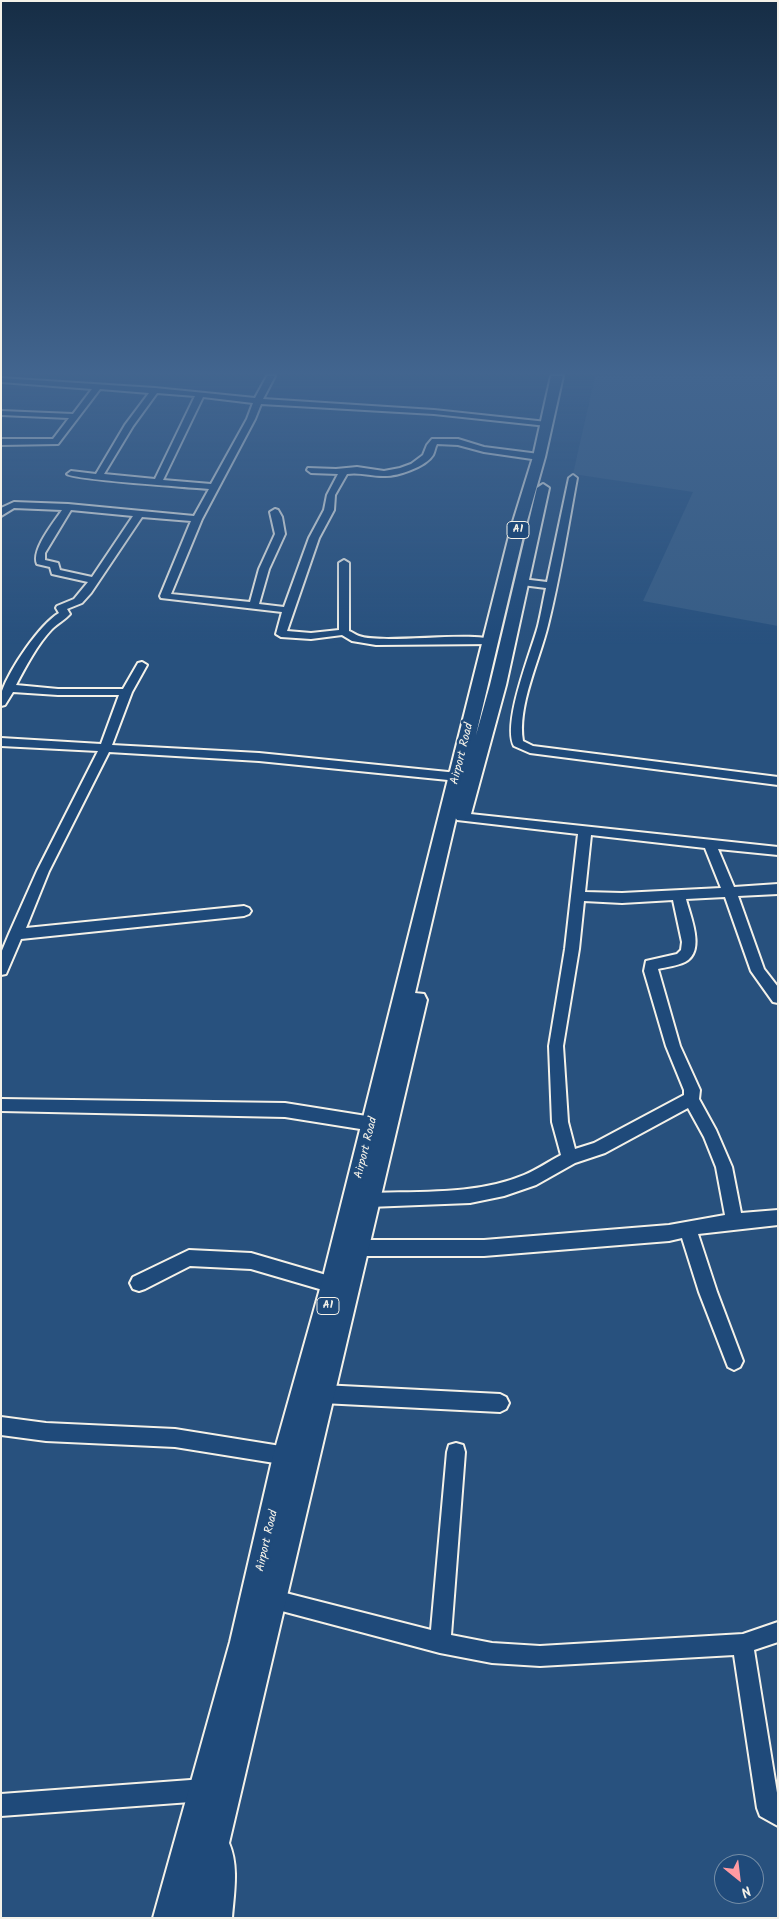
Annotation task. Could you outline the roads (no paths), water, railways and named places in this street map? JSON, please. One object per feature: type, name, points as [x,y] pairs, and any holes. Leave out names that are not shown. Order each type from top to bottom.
[{"type":"highway","name":"Airport Road","points":[[194,1918],[204,1829],[204,1790],[245,1642],[287,1456],[333,1285],[380,1125],[462,816],[488,689],[491,642],[518,528],[537,466]]},
{"type":"highway","name":"Airport Road","points":[[170,1918],[204,1829],[270,1599],[369,1200],[380,1125],[458,777],[522,582],[548,466]]},
{"type":"highway","points":[[157,1918],[204,1829]]},
{"type":"highway","points":[[204,1829],[218,1877],[215,1918]]},
{"type":"street","points":[[98,477],[105,466]]},
{"type":"street","points":[[158,482],[166,466]]},
{"type":"street","points":[[226,466],[197,519],[165,596],[254,604],[256,607],[288,610]]},
{"type":"street","points":[[311,470],[358,470],[384,474],[402,470],[411,466]]},
{"type":"street","points":[[344,471],[332,495],[329,510],[314,538],[281,634],[311,636],[344,632],[356,639],[376,642],[458,640],[491,642]]},
{"type":"street","points":[[71,474],[214,487]]},
{"type":"street","points":[[573,478],[543,627],[527,673],[516,738],[523,747],[540,751],[778,781]]},
{"type":"street","points":[[1,513],[10,505],[68,507],[197,519]]},
{"type":"street","points":[[68,507],[40,553],[40,562],[54,565],[55,572],[93,580]]},
{"type":"street","points":[[254,604],[264,569],[280,534],[278,516],[275,512]]},
{"type":"street","points":[[1,703],[45,630],[56,617],[65,614],[61,608],[78,601],[140,513]]},
{"type":"street","points":[[344,563],[344,632]]},
{"type":"street","points":[[522,582],[551,586]]},
{"type":"street","points":[[1,970],[43,871],[105,749],[126,692],[142,665]]},
{"type":"street","points":[[10,688],[58,692],[126,692]]},
{"type":"street","points":[[1,742],[259,757],[458,777]]},
{"type":"street","points":[[462,816],[710,845],[778,851]]},
{"type":"street","points":[[570,1158],[560,1122],[556,1046],[572,949],[585,831]]},
{"type":"street","points":[[710,845],[742,920],[758,971],[776,993]]},
{"type":"street","points":[[578,896],[622,898],[778,889]]},
{"type":"street","points":[[678,895],[689,942],[688,952],[681,958],[651,966],[664,1018],[692,1090],[691,1099],[711,1135],[724,1167],[735,1222]]},
{"type":"street","points":[[16,934],[244,911]]},
{"type":"street","points":[[369,1200],[470,1196],[496,1191],[530,1180],[570,1158],[599,1148],[691,1099]]},
{"type":"street","points":[[1,1105],[285,1110],[380,1125]]},
{"type":"street","points":[[357,1248],[484,1248],[669,1233],[778,1217]]},
{"type":"street","points":[[688,1229],[708,1292],[734,1361]]},
{"type":"street","points":[[139,1283],[189,1258],[197,1258],[251,1261],[333,1285]]},
{"type":"street","points":[[322,1394],[500,1403]]},
{"type":"street","points":[[1,1426],[46,1432],[175,1438],[287,1456]]},
{"type":"street","points":[[440,1643],[456,1452]]},
{"type":"street","points":[[270,1599],[440,1643],[492,1653],[540,1656],[743,1644],[778,1632]]},
{"type":"street","points":[[743,1644],[768,1808],[778,1815]]},
{"type":"street","points":[[1,1804],[204,1790]]}]
